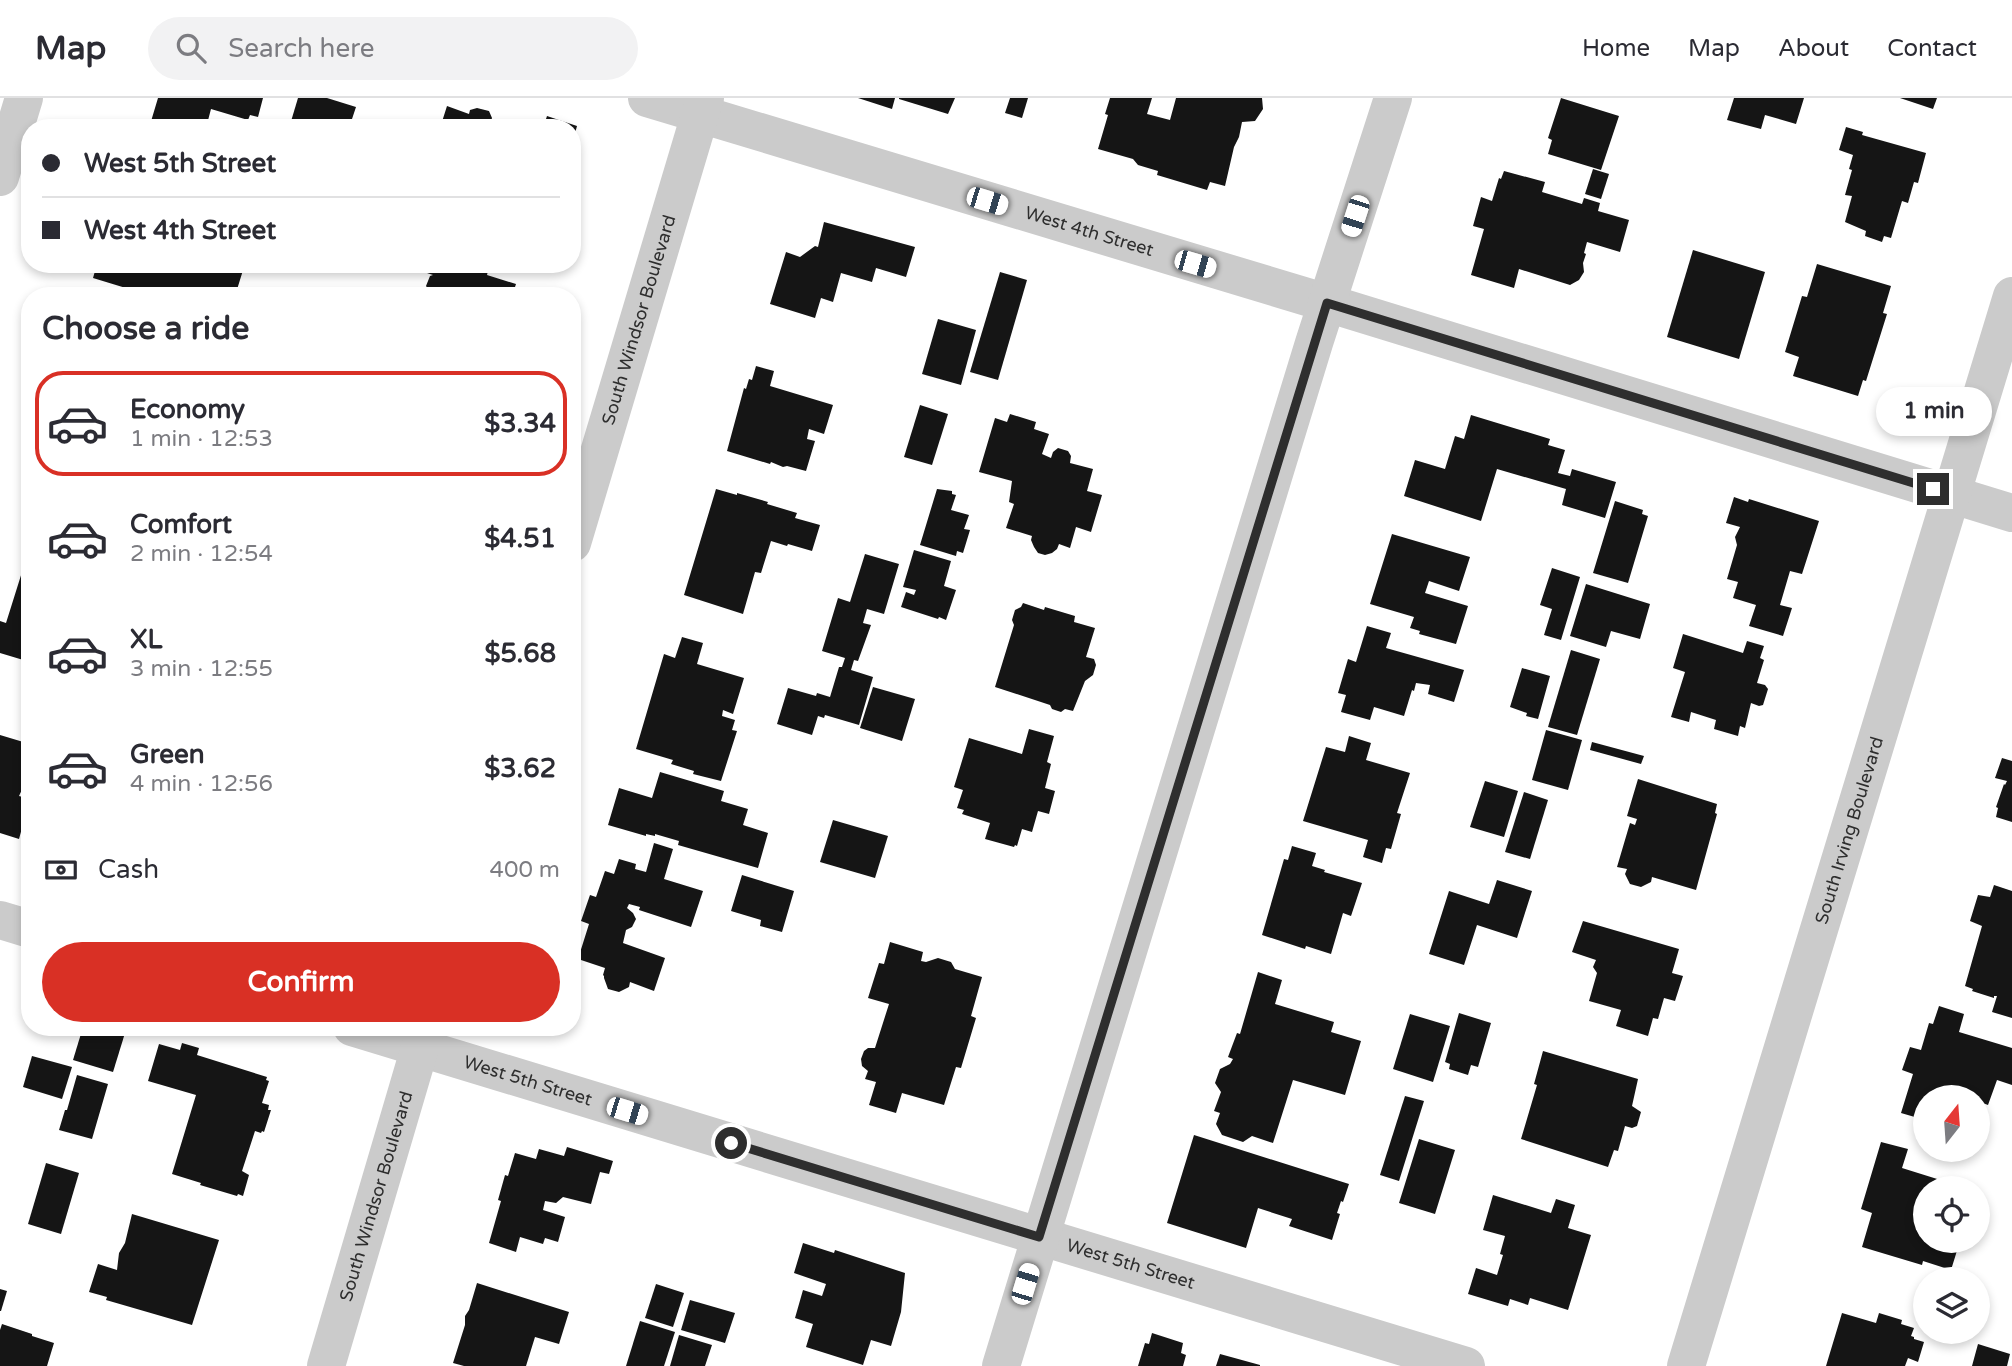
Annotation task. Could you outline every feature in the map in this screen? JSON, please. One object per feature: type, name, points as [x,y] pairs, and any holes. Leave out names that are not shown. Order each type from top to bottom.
[{"type":"street","points":[[0,177],[24,98]]},
{"type":"street","name":"West 4th Street","points":[[648,98],[703,106],[1327,303],[2012,513]]},
{"type":"street","points":[[1001,1366],[1327,303],[1393,98]]},
{"type":"street","name":"South Windsor Boulevard","points":[[581,513],[703,106]]},
{"type":"street","name":"South Irving Boulevard","points":[[1686,1366],[2012,296]]},
{"type":"street","points":[[0,920],[21,926]]},
{"type":"street","name":"South Windsor Boulevard","points":[[326,1366],[423,1038]]},
{"type":"street","name":"West 5th Street","points":[[423,1038],[1039,1237],[1466,1366]]},
{"type":"building","points":[[158,98],[263,98],[258,117],[250,115],[248,119],[211,109],[208,119],[152,119]]},
{"type":"building","points":[[298,98],[327,98],[356,107],[352,119],[292,119]]},
{"type":"building","points":[[858,98],[895,98],[892,109]]},
{"type":"building","points":[[899,98],[955,98],[948,114],[899,99]]},
{"type":"building","points":[[1010,98],[1028,98],[1022,118],[1005,113]]},
{"type":"building","points":[[1110,98],[1152,98],[1147,114],[1170,120],[1176,98],[1262,98],[1263,109],[1255,121],[1242,122],[1225,186],[1210,182],[1207,190],[1157,175],[1158,171],[1138,165],[1133,159],[1098,149]]},
{"type":"building","points":[[1561,98],[1619,116],[1601,170],[1548,154],[1552,140],[1548,138]]},
{"type":"building","points":[[1734,98],[1804,98],[1796,124],[1765,115],[1761,129],[1727,120]]},
{"type":"building","points":[[1900,98],[1937,98],[1933,109]]},
{"type":"building","points":[[447,106],[469,114],[470,110],[477,108],[489,111],[492,118],[492,119],[443,119]]},
{"type":"building","points":[[1846,127],[1863,132],[1862,135],[1926,153],[1918,183],[1914,182],[1908,203],[1902,201],[1891,238],[1884,236],[1882,242],[1865,236],[1866,231],[1845,222],[1852,196],[1845,195],[1853,155],[1839,150]]},
{"type":"building","points":[[1593,169],[1609,174],[1601,199],[1585,194]]},
{"type":"building","points":[[1504,171],[1545,182],[1542,192],[1582,204],[1584,198],[1600,203],[1598,211],[1629,220],[1620,252],[1587,242],[1584,272],[1579,280],[1570,285],[1519,269],[1514,288],[1471,275],[1484,229],[1473,226],[1481,197],[1492,201]]},
{"type":"building","points":[[824,222],[915,247],[906,277],[876,268],[872,282],[841,273],[833,302],[821,298],[815,318],[770,304],[786,252],[800,257],[815,246],[818,247]]},
{"type":"building","points":[[1693,250],[1765,272],[1739,359],[1667,337]]},
{"type":"building","points":[[1817,264],[1891,286],[1883,313],[1887,314],[1866,381],[1863,380],[1858,396],[1793,376],[1799,357],[1785,352],[1802,296],[1807,297]]},
{"type":"building","points":[[1000,272],[1027,280],[998,380],[970,372]]},
{"type":"building","points":[[94,273],[242,273],[238,287],[122,287],[93,278]]},
{"type":"building","points":[[427,273],[488,273],[516,284],[515,287],[427,287],[430,276],[433,275]]},
{"type":"building","points":[[938,319],[976,330],[961,385],[922,374]]},
{"type":"building","points":[[756,366],[774,371],[770,386],[833,405],[824,434],[809,429],[807,439],[815,441],[806,471],[727,451],[744,388],[746,389],[749,379],[752,380]]},
{"type":"building","points":[[920,405],[948,414],[932,465],[904,457]]},
{"type":"building","points":[[1010,414],[1036,422],[1034,429],[1049,434],[1042,454],[1051,458],[1058,448],[1068,451],[1071,456],[1070,463],[1093,469],[1087,491],[1102,495],[1091,532],[1076,527],[1070,548],[1059,544],[1052,553],[1038,553],[1031,540],[1032,536],[1006,528],[1014,504],[1009,502],[1012,481],[979,472],[995,418],[1007,422]]},
{"type":"building","points":[[1471,415],[1550,439],[1548,445],[1565,450],[1558,473],[1570,476],[1572,469],[1616,482],[1605,518],[1562,505],[1566,489],[1497,469],[1481,521],[1404,496],[1415,460],[1445,469],[1455,436],[1464,439]]},
{"type":"building","points":[[716,489],[768,502],[767,504],[797,513],[795,518],[820,525],[812,551],[771,541],[761,573],[755,572],[743,614],[684,595]]},
{"type":"building","points":[[937,489],[952,491],[952,494],[956,495],[951,510],[969,515],[964,529],[970,530],[963,553],[957,551],[956,556],[920,545]]},
{"type":"building","points":[[1734,497],[1748,502],[1749,499],[1819,521],[1802,574],[1790,571],[1780,605],[1792,608],[1783,636],[1749,626],[1756,605],[1733,598],[1738,582],[1727,579],[1737,545],[1735,537],[1740,527],[1726,523]]},
{"type":"building","points":[[1615,501],[1643,510],[1642,514],[1648,516],[1628,583],[1593,573]]},
{"type":"building","points":[[1392,534],[1470,557],[1459,591],[1429,581],[1425,593],[1468,606],[1456,644],[1419,634],[1420,631],[1410,628],[1414,617],[1370,604]]},
{"type":"building","points":[[914,550],[951,561],[944,586],[956,590],[946,620],[901,607],[906,592],[914,595],[916,590],[903,587]]},
{"type":"building","points":[[865,554],[899,564],[884,614],[867,609],[863,623],[871,625],[858,661],[854,660],[851,670],[873,677],[859,725],[825,715],[824,718],[818,716],[812,735],[777,724],[788,688],[830,697],[839,667],[842,667],[845,658],[822,651],[838,598],[850,602]]},
{"type":"building","points":[[1552,568],[1580,577],[1561,640],[1544,635],[1552,609],[1540,605]]},
{"type":"building","points":[[21,575],[21,659],[0,653],[0,621],[6,623]]},
{"type":"building","points":[[1586,584],[1650,604],[1640,639],[1611,631],[1606,647],[1570,636]]},
{"type":"building","points":[[1023,603],[1075,616],[1074,622],[1095,628],[1086,657],[1094,659],[1096,665],[1093,675],[1085,681],[1073,711],[1065,709],[1061,712],[1052,709],[1050,705],[995,687],[1014,625],[1012,620],[1015,610]]},
{"type":"building","points":[[1367,626],[1391,633],[1386,648],[1464,670],[1454,702],[1428,694],[1430,685],[1416,683],[1404,716],[1374,707],[1370,720],[1341,712],[1346,695],[1338,693],[1348,659],[1356,662]]},
{"type":"building","points":[[1683,634],[1743,653],[1747,641],[1764,646],[1760,658],[1764,660],[1757,683],[1768,689],[1763,705],[1751,703],[1745,728],[1740,726],[1738,736],[1714,729],[1716,720],[1691,712],[1689,722],[1671,717],[1685,672],[1673,668]]},
{"type":"building","points":[[682,637],[703,643],[697,664],[744,678],[733,714],[723,710],[722,716],[735,720],[732,730],[737,731],[721,781],[693,774],[694,771],[671,764],[673,760],[636,749],[664,654],[675,658]]},
{"type":"building","points":[[1571,650],[1600,659],[1577,735],[1548,727]]},
{"type":"building","points":[[1522,668],[1550,676],[1538,719],[1510,707]]},
{"type":"building","points":[[873,687],[915,699],[902,741],[860,728]]},
{"type":"building","points":[[1029,729],[1054,736],[1047,762],[1051,764],[1045,788],[1055,791],[1049,814],[1038,811],[1032,832],[1022,829],[1017,846],[1014,847],[985,839],[990,823],[962,814],[964,810],[957,808],[963,790],[954,787],[969,738],[1022,754]]},
{"type":"building","points":[[1546,730],[1582,740],[1568,790],[1532,780]]},
{"type":"building","points":[[0,735],[21,741],[21,832],[19,839],[0,833]]},
{"type":"building","points":[[1349,736],[1371,743],[1366,760],[1410,773],[1397,813],[1401,814],[1391,849],[1386,848],[1382,863],[1363,857],[1368,840],[1303,821],[1326,747],[1345,752]]},
{"type":"building","points":[[1592,742],[1644,756],[1641,764],[1590,750]]},
{"type":"building","points":[[2002,758],[2012,761],[2012,822],[1996,817],[1996,807],[2007,781],[1995,778]]},
{"type":"building","points":[[660,772],[724,791],[721,801],[748,809],[743,825],[768,833],[758,868],[678,845],[679,841],[655,834],[646,836],[608,825],[619,788],[652,798]]},
{"type":"building","points":[[1638,779],[1717,804],[1717,814],[1696,890],[1652,877],[1651,882],[1641,887],[1630,884],[1625,874],[1627,869],[1617,867],[1630,823],[1635,825],[1637,819],[1627,816]]},
{"type":"building","points":[[1485,781],[1518,791],[1504,837],[1470,827]]},
{"type":"building","points":[[1524,792],[1548,800],[1530,859],[1505,852]]},
{"type":"building","points":[[833,820],[888,836],[875,878],[820,862]]},
{"type":"building","points":[[654,843],[673,849],[664,879],[703,891],[691,927],[639,910],[640,907],[629,904],[627,908],[636,919],[632,927],[626,930],[623,943],[665,958],[654,991],[630,982],[629,987],[619,992],[608,989],[603,975],[605,968],[581,960],[581,949],[589,924],[581,921],[590,895],[596,897],[605,871],[614,874],[619,859],[636,864],[635,869],[646,872]]},
{"type":"building","points":[[1292,846],[1316,853],[1312,866],[1362,883],[1351,916],[1343,913],[1331,954],[1262,935],[1284,859],[1288,860]]},
{"type":"building","points":[[742,875],[794,891],[782,932],[760,926],[761,920],[731,911]]},
{"type":"building","points":[[1497,880],[1532,891],[1517,938],[1477,925],[1464,965],[1429,954],[1449,891],[1489,904]]},
{"type":"building","points":[[1994,885],[2012,891],[2012,1018],[1992,1012],[1997,996],[1994,998],[1965,986],[1982,926],[1970,921],[1978,895],[1990,897]]},
{"type":"building","points":[[1583,921],[1679,949],[1672,973],[1683,976],[1675,1001],[1664,998],[1658,1019],[1653,1018],[1648,1036],[1616,1026],[1621,1010],[1589,1001],[1597,973],[1593,967],[1596,960],[1572,952]]},
{"type":"building","points":[[890,942],[923,952],[921,961],[938,958],[951,962],[955,969],[982,977],[971,1016],[976,1018],[961,1068],[956,1067],[944,1105],[902,1093],[896,1113],[869,1105],[876,1082],[865,1079],[868,1071],[862,1066],[861,1059],[864,1051],[875,1048],[889,1004],[868,998],[879,963],[884,964]]},
{"type":"building","points":[[1258,972],[1282,980],[1275,1004],[1334,1022],[1331,1032],[1361,1041],[1345,1095],[1293,1080],[1273,1143],[1252,1136],[1243,1142],[1222,1135],[1216,1124],[1220,1113],[1214,1111],[1221,1092],[1215,1083],[1220,1069],[1230,1064],[1233,1059],[1228,1057],[1237,1033],[1240,1034]]},
{"type":"building","points":[[1939,1006],[1964,1014],[1959,1032],[2012,1048],[2012,1085],[1997,1080],[1990,1099],[1990,1085],[1913,1085],[1913,1116],[1901,1113],[1913,1074],[1902,1070],[1910,1047],[1921,1050],[1929,1023],[1933,1024]]},
{"type":"building","points":[[1459,1013],[1491,1023],[1478,1067],[1471,1065],[1468,1075],[1449,1069],[1450,1064],[1445,1062]]},
{"type":"building","points":[[1410,1014],[1450,1026],[1433,1082],[1393,1069]]},
{"type":"building","points":[[80,1036],[124,1036],[113,1072],[73,1060]]},
{"type":"building","points":[[182,1043],[199,1048],[197,1055],[267,1077],[266,1080],[269,1081],[262,1103],[269,1105],[268,1110],[271,1110],[264,1132],[255,1131],[242,1171],[249,1175],[243,1196],[200,1185],[201,1183],[172,1174],[196,1095],[148,1081],[159,1044],[180,1050]]},
{"type":"building","points":[[1543,1051],[1638,1079],[1632,1106],[1641,1112],[1637,1126],[1625,1126],[1618,1151],[1614,1150],[1608,1167],[1521,1139],[1537,1085],[1534,1084]]},
{"type":"building","points":[[32,1056],[72,1067],[62,1099],[23,1087]]},
{"type":"building","points":[[77,1075],[108,1084],[92,1139],[59,1130]]},
{"type":"building","points":[[1405,1096],[1424,1101],[1399,1181],[1380,1175]]},
{"type":"building","points":[[1194,1135],[1349,1184],[1337,1213],[1340,1214],[1332,1240],[1289,1226],[1292,1219],[1258,1208],[1246,1248],[1167,1223]]},
{"type":"building","points":[[1419,1139],[1455,1150],[1435,1214],[1399,1203]]},
{"type":"building","points":[[1881,1142],[1908,1149],[1902,1168],[1928,1176],[1913,1176],[1913,1253],[1956,1253],[1952,1267],[1923,1261],[1922,1265],[1862,1247],[1872,1213],[1861,1209]]},
{"type":"building","points":[[567,1147],[613,1161],[609,1174],[600,1172],[591,1204],[563,1197],[556,1203],[545,1201],[543,1210],[565,1217],[558,1242],[545,1238],[543,1244],[520,1237],[516,1252],[489,1243],[505,1175],[508,1176],[515,1153],[536,1159],[539,1149],[564,1156]]},
{"type":"building","points":[[46,1163],[79,1173],[61,1234],[28,1224]]},
{"type":"building","points":[[1493,1195],[1551,1213],[1556,1199],[1575,1205],[1568,1228],[1591,1235],[1568,1310],[1530,1298],[1528,1305],[1510,1299],[1508,1306],[1468,1294],[1476,1268],[1497,1275],[1503,1255],[1500,1254],[1505,1236],[1483,1230]]},
{"type":"building","points":[[132,1214],[219,1240],[192,1325],[106,1300],[107,1297],[89,1292],[98,1264],[117,1270],[119,1253],[125,1243]]},
{"type":"building","points":[[803,1243],[834,1253],[835,1250],[905,1273],[901,1312],[891,1346],[871,1340],[863,1365],[806,1347],[813,1324],[795,1318],[803,1290],[822,1296],[826,1284],[794,1273]]},
{"type":"building","points":[[477,1283],[569,1312],[559,1344],[535,1337],[526,1366],[464,1366],[453,1363]]},
{"type":"building","points":[[656,1284],[684,1293],[673,1327],[645,1318]]},
{"type":"building","points":[[0,1289],[7,1291],[1,1311],[0,1311]]},
{"type":"building","points":[[690,1300],[735,1313],[725,1343],[681,1330]]},
{"type":"building","points":[[1842,1313],[1876,1323],[1879,1313],[1902,1320],[1901,1324],[1913,1328],[1913,1344],[1923,1344],[1918,1362],[1908,1358],[1905,1366],[1826,1366]]},
{"type":"building","points":[[640,1321],[675,1332],[664,1366],[626,1366]]},
{"type":"building","points":[[2,1324],[54,1343],[47,1366],[0,1366]]},
{"type":"building","points":[[1152,1333],[1183,1343],[1181,1353],[1186,1355],[1183,1366],[1138,1366],[1145,1343],[1149,1344]]},
{"type":"building","points":[[679,1335],[712,1345],[705,1366],[670,1366]]},
{"type":"building","points":[[1978,1344],[2010,1354],[2007,1366],[1972,1366]]},
{"type":"building","points":[[1220,1354],[1260,1365],[1260,1366],[1216,1366]]},
{"type":"route","points":[[731,1143],[1039,1237],[1327,303],[1933,489]]}]
